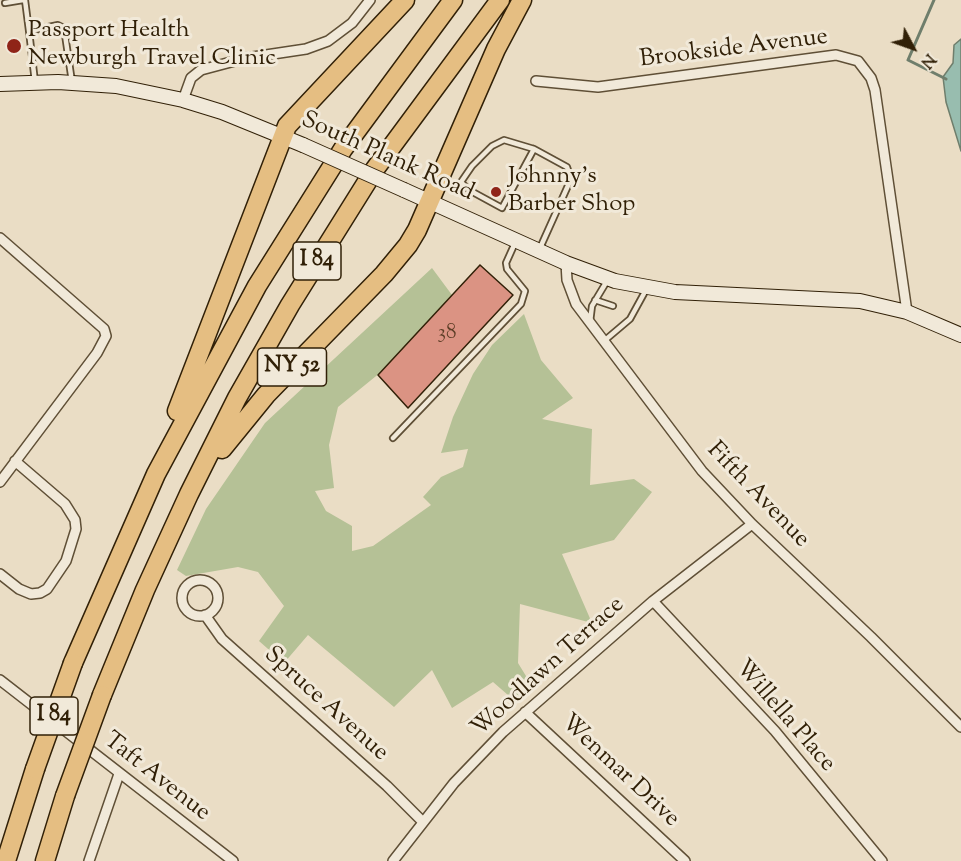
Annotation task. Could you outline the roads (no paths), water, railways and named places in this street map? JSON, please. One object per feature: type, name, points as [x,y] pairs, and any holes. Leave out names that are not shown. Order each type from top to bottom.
[{"type":"highway","points":[[132,526],[282,136],[293,117],[405,0]]},
{"type":"highway","name":"I 84","points":[[6,861],[35,769],[73,663],[132,526],[204,380],[274,257],[373,106],[453,0]]},
{"type":"highway","name":"I 84","points":[[45,861],[65,796],[102,694],[166,542],[237,398],[317,260],[405,128],[500,0]]},
{"type":"highway","points":[[429,201],[496,49],[522,0]]},
{"type":"highway","name":"NY 52","points":[[166,542],[233,432],[273,387],[391,267],[417,230],[429,201]]},
{"type":"main road","name":"South Plank Road","points":[[0,84],[72,82],[116,86],[183,100],[282,136],[566,263],[609,279],[646,288],[699,294],[837,298],[907,312],[961,335]]},
{"type":"street","points":[[183,100],[191,78],[201,70],[246,58],[306,49],[328,41],[352,23],[370,0]]},
{"type":"street","name":"Brookside Avenue","points":[[536,81],[598,87],[836,55],[858,61],[872,78],[875,90],[907,312]]},
{"type":"street","points":[[0,238],[104,329],[106,336],[104,343],[1,478]]},
{"type":"street","name":"Fifth Avenue","points":[[566,263],[570,292],[590,323],[702,471],[752,524],[871,637],[961,727]]},
{"type":"street","points":[[0,574],[19,589],[31,594],[47,589],[66,561],[76,529],[75,520],[64,504],[15,461]]},
{"type":"street","name":"Woodlawn Terrace","points":[[393,861],[454,783],[525,712],[653,602],[752,524]]},
{"type":"street","name":"Willella Place","points":[[653,602],[775,731],[882,861]]},
{"type":"street","name":"Spruce Avenue","points":[[205,615],[222,639],[387,786],[422,821]]},
{"type":"street","name":"Taft Avenue","points":[[0,680],[233,861]]},
{"type":"street","name":"Wenmar Drive","points":[[525,712],[685,861]]},
{"type":"street","points":[[89,861],[119,774]]},
{"type":"lane","points":[[5,3],[24,0],[35,83]]},
{"type":"lane","points":[[29,31],[54,26],[64,28],[72,82]]},
{"type":"lane","points":[[534,149],[502,208],[469,190],[461,182],[472,166],[492,146],[504,140],[534,149],[567,166],[571,179],[538,250]]},
{"type":"lane","points":[[393,438],[521,304],[525,291],[507,269],[506,263],[516,240]]},
{"type":"lane","points":[[590,323],[595,300],[609,279]]},
{"type":"lane","points":[[604,341],[634,312],[646,288]]},
{"type":"lane","points":[[595,300],[613,306]]},
{"type":"lane","points":[[627,310],[634,312]]},
{"type":"waterway","points":[[934,0],[908,60],[946,79]]},
{"type":"place","name":"Passport Health Newburgh Travel Clinic","points":[[14,46]]},
{"type":"place","name":"Johnny’s Barber Shop","points":[[496,192]]}]
